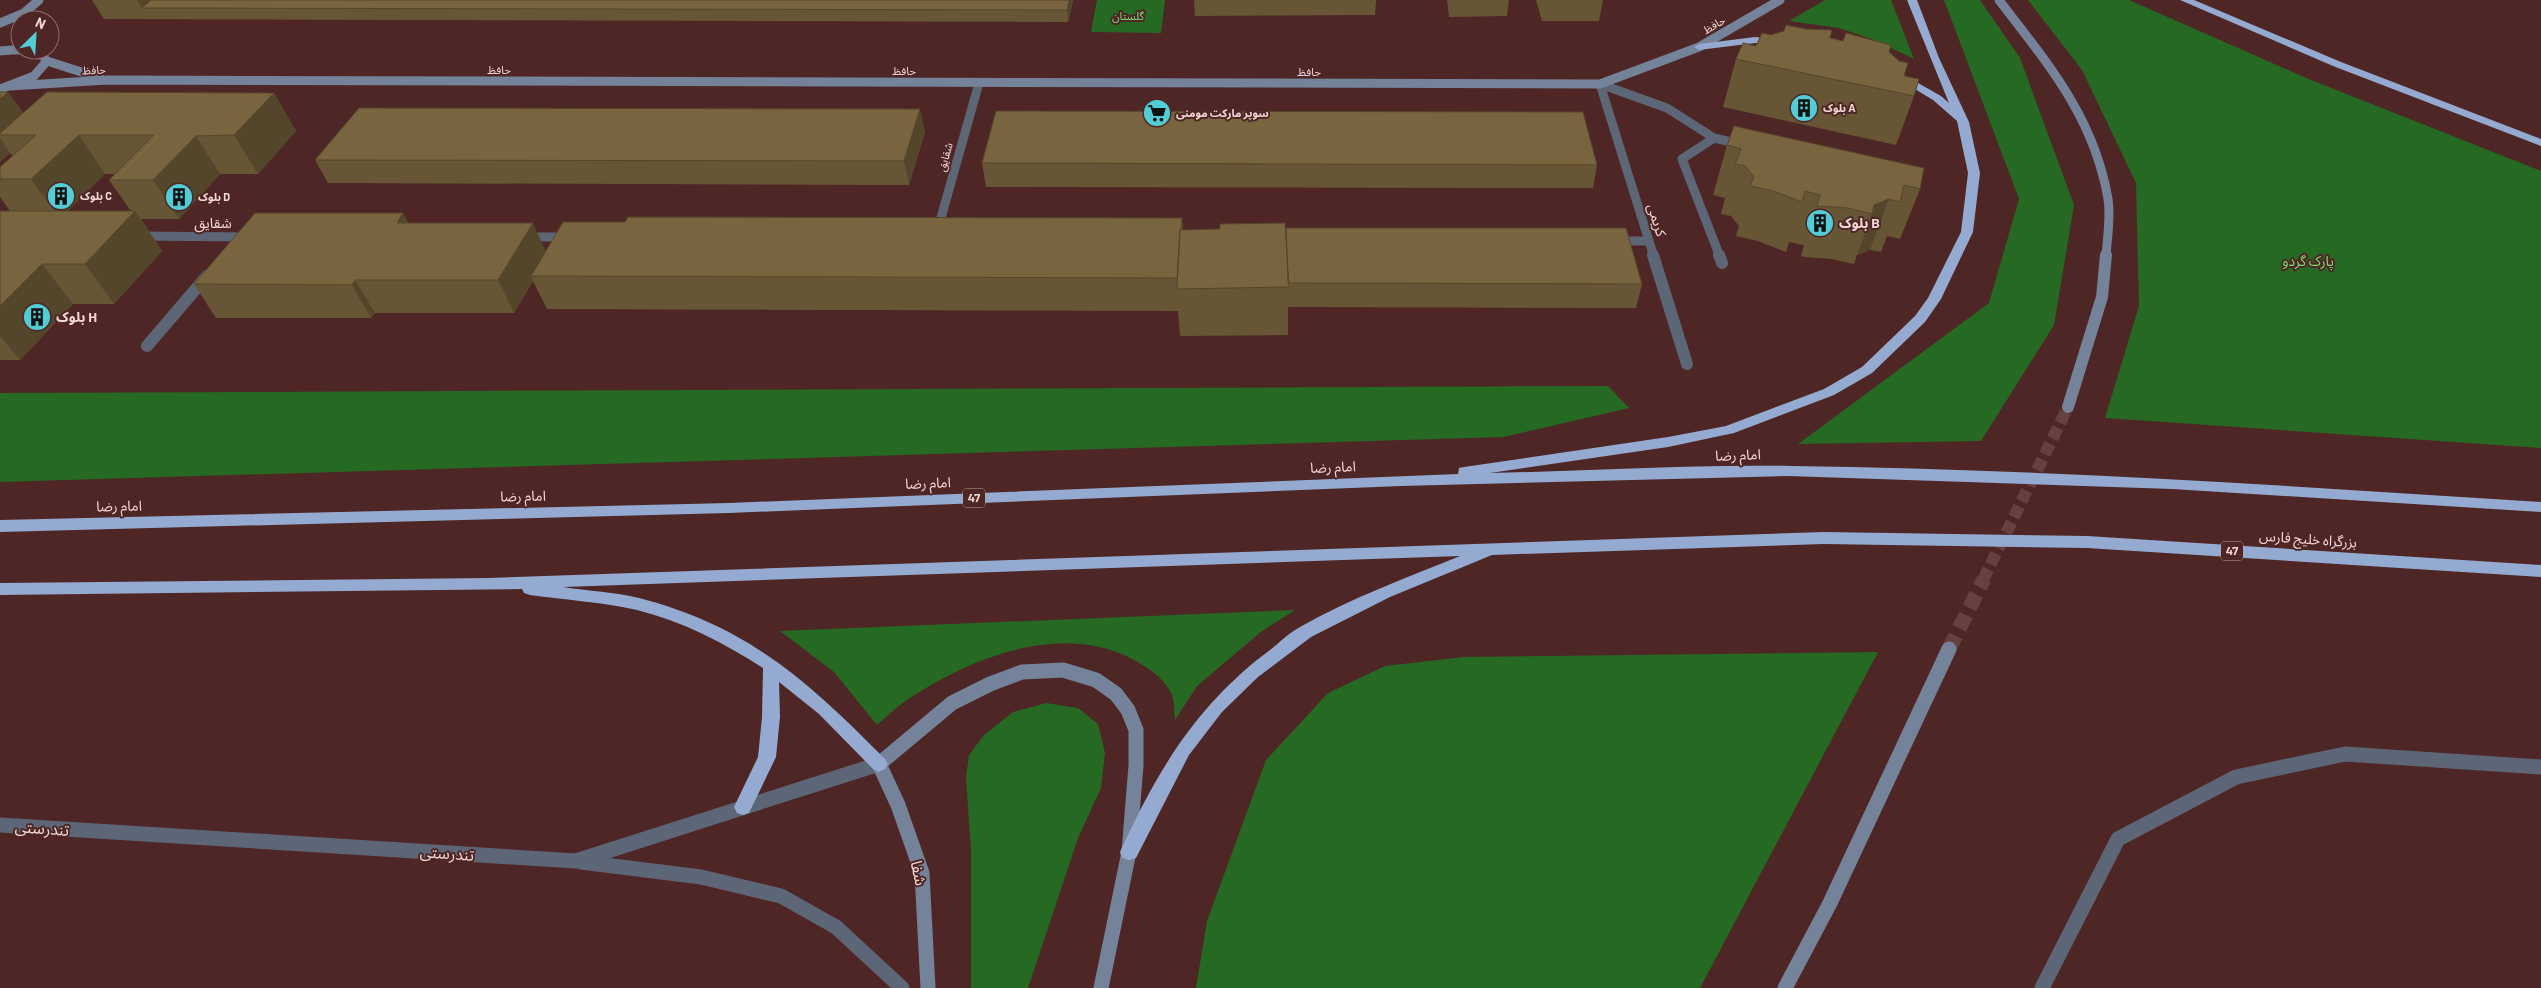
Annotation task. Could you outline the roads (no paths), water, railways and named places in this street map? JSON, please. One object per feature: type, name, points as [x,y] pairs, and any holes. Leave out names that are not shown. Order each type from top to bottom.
[{"type":"highway","points":[[1401,482],[1668,442],[1729,430],[1829,392],[1867,370],[1920,319],[1934,299],[1967,232],[1974,174],[1963,122],[1934,58],[1912,0]]},
{"type":"highway","points":[[2185,0],[2337,64],[2541,143]]},
{"type":"highway","points":[[1699,47],[1755,40],[1789,43]]},
{"type":"highway","points":[[1892,73],[1937,98],[1963,122]]},
{"type":"highway","name":"امام رضا","points":[[0,526],[729,508],[1401,482],[1788,471],[1947,474],[2172,484],[2541,507]]},
{"type":"highway","name":"بزرگراه خلیج فارس","points":[[1497,548],[1824,538],[2087,542],[2541,571]]},
{"type":"highway","points":[[1129,852],[1183,750],[1216,707],[1252,672],[1305,632],[1384,593],[1497,548]]},
{"type":"highway","name":"47","points":[[0,589],[489,584],[1497,548]]},
{"type":"highway","points":[[489,584],[638,604],[694,623],[734,641],[771,665],[825,709],[878,764]]},
{"type":"highway","points":[[743,807],[767,757],[771,717],[771,665]]},
{"type":"street","points":[[30,10],[39,0]]},
{"type":"street","name":"حافظ","points":[[10,86],[107,80],[1600,84],[1699,47],[1780,0]]},
{"type":"street","points":[[1999,0],[2049,65],[2083,119],[2095,146],[2108,201],[2107,244],[2102,297],[2068,407]]},
{"type":"street","points":[[0,89],[32,77],[45,66],[47,61],[107,80]]},
{"type":"street","name":"شقایق","points":[[935,238],[979,83]]},
{"type":"street","points":[[1600,84],[1667,108],[1714,138],[1751,146]]},
{"type":"street","name":"کریمی","points":[[1600,84],[1688,364]]},
{"type":"street","points":[[1714,138],[1682,159],[1722,263]]},
{"type":"street","name":"شقایق","points":[[125,236],[261,237]]},
{"type":"street","points":[[228,251],[241,237]]},
{"type":"street","points":[[509,237],[578,238]]},
{"type":"street","points":[[1600,240],[1649,241]]},
{"type":"street","points":[[147,346],[216,266]]},
{"type":"street","points":[[1785,988],[1830,903],[1949,649]]},
{"type":"street","points":[[878,764],[952,703],[990,684],[1022,672],[1063,670],[1096,680],[1116,694],[1128,710],[1136,730],[1129,852],[1101,988]]},
{"type":"street","points":[[2042,988],[2118,839],[2236,777],[2345,754],[2541,767]]},
{"type":"street","name":"تندرستی","points":[[0,825],[576,861],[878,764]]},
{"type":"street","name":"شفا","points":[[878,764],[898,805],[922,873],[928,988]]},
{"type":"street","points":[[576,861],[701,877],[781,896],[836,927],[902,988]]},
{"type":"tunnel","points":[[1983,580],[2068,407]]},
{"type":"tunnel","points":[[1949,649],[1984,579]]},
{"type":"place","name":"بلوک A","points":[[1804,108]]},
{"type":"place","name":"سوپر مارکت مومنی","points":[[1157,113]]},
{"type":"place","name":"بلوک C","points":[[61,196]]},
{"type":"place","name":"بلوک D","points":[[179,197]]},
{"type":"place","name":"بلوک B","points":[[1820,223]]},
{"type":"place","name":"بلوک H","points":[[37,317]]},
{"type":"park label","name":"گلستان","points":[[1128,16]]},
{"type":"park label","name":"پارک گردو","points":[[2308,261]]}]
